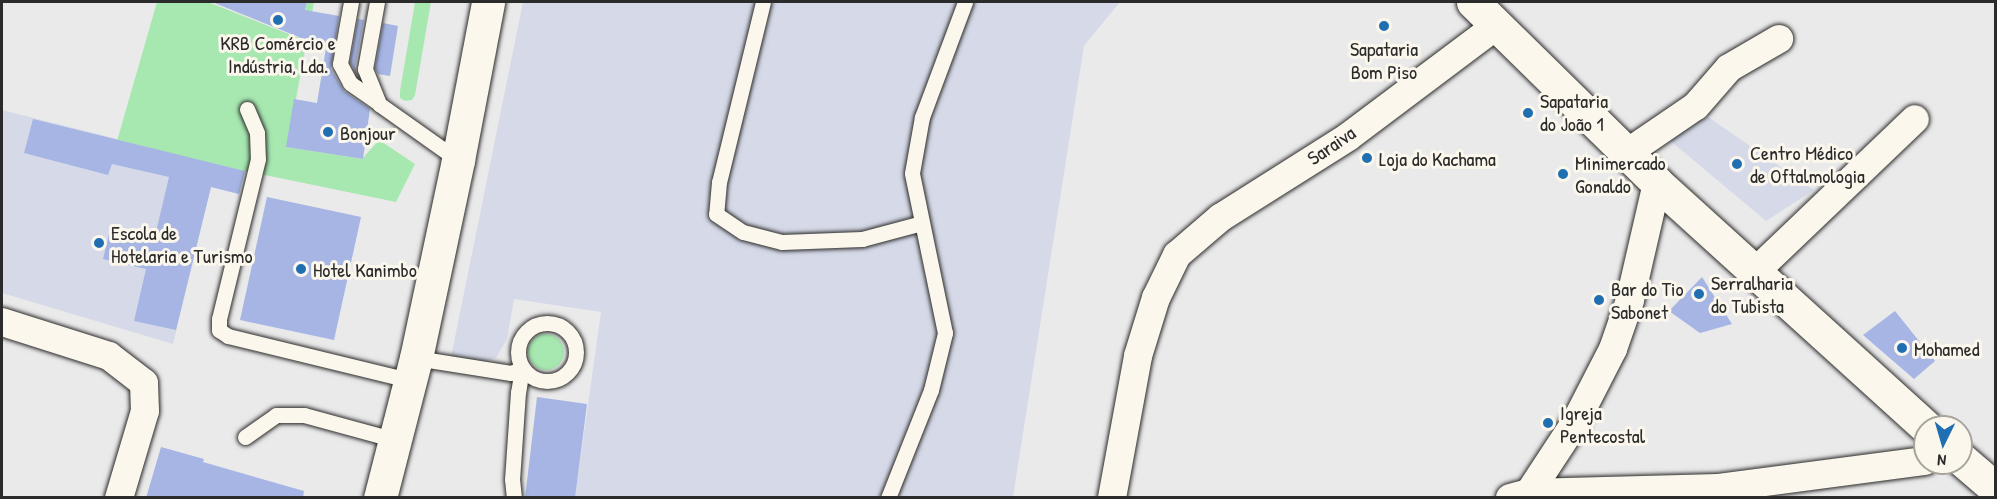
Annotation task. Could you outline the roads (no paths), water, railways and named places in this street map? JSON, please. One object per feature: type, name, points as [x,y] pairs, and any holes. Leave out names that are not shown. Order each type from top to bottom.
[{"type":"main road","points":[[380,498],[413,369],[458,160],[488,2]]},
{"type":"main road","points":[[1473,2],[1657,183],[1913,415]]},
{"type":"main road","points":[[1973,470],[1995,489]]},
{"type":"street","points":[[1112,498],[1138,356],[1156,298],[1178,255],[1220,218],[1348,137],[1497,25]]},
{"type":"street","points":[[1627,153],[1696,106],[1729,68],[1779,39]]},
{"type":"street","points":[[1755,272],[1914,119]]},
{"type":"street","points":[[1519,495],[1575,423],[1613,349],[1630,300],[1657,183]]},
{"type":"street","points":[[2,322],[109,356],[144,383],[145,411],[119,498]]},
{"type":"street","points":[[1519,495],[1722,493],[1913,463]]},
{"type":"lane","points":[[351,2],[340,64],[350,83],[458,160]]},
{"type":"lane","points":[[377,2],[365,69],[380,104]]},
{"type":"lane","points":[[763,2],[719,182],[716,214],[743,232],[782,242],[862,239],[922,223]]},
{"type":"lane","points":[[888,498],[931,390],[945,333],[912,173],[922,117],[965,2]]},
{"type":"lane","points":[[247,109],[257,133],[258,159],[219,320],[219,330],[228,336],[413,369],[511,373],[522,368],[512,468],[514,498]]},
{"type":"lane","points":[[245,437],[276,415],[304,415],[396,441]]},
{"type":"place","name":"KRB Comércio e Indústria, Lda.","points":[[278,20]]},
{"type":"place","name":"Sapataria Bom Piso","points":[[1384,26]]},
{"type":"place","name":"Sapataria do João 1","points":[[1528,113]]},
{"type":"place","name":"Bonjour","points":[[328,132]]},
{"type":"place","name":"Loja do Kachama","points":[[1367,158]]},
{"type":"place","name":"Centro Médico de Oftalmologia","points":[[1737,164]]},
{"type":"place","name":"Minimercado Gonaldo","points":[[1563,174]]},
{"type":"place","name":"Escola de Hotelaria e Turismo","points":[[99,243]]},
{"type":"place","name":"Hotel Kanimbo","points":[[301,269]]},
{"type":"place","name":"Serralharia do Tubista","points":[[1699,294]]},
{"type":"place","name":"Bar do Tio Sabonet","points":[[1599,300]]},
{"type":"place","name":"Mohamed","points":[[1902,348]]},
{"type":"place","name":"Igreja Pentecostal","points":[[1548,423]]}]
